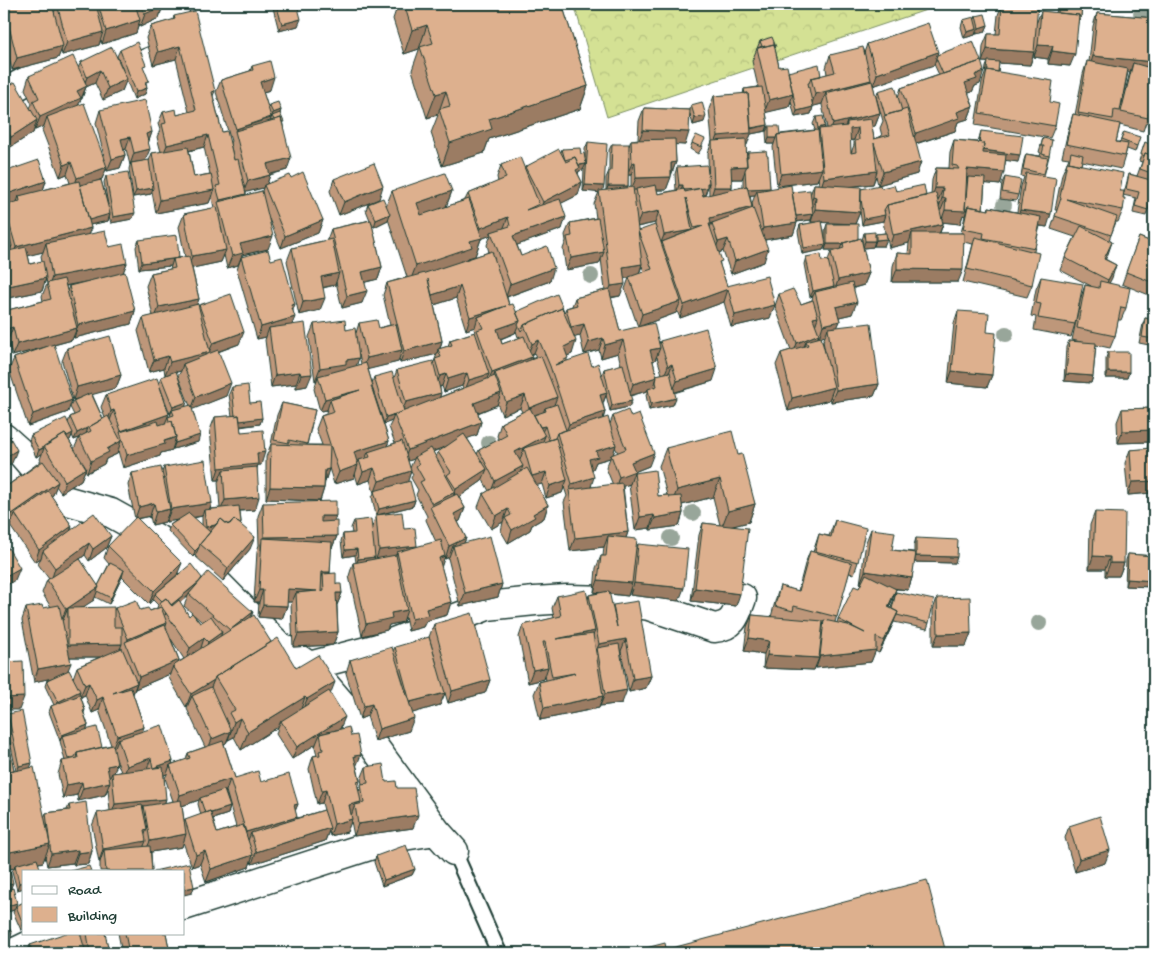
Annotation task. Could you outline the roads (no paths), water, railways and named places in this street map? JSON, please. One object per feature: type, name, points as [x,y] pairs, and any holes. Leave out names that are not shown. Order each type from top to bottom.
[{"type":"street","points":[[4,92],[32,78],[177,19]]},
{"type":"street","points":[[4,438],[24,455],[61,499],[111,513],[156,538],[221,587],[278,646],[309,666],[350,714],[445,841]]},
{"type":"street","points":[[309,666],[378,648],[487,606],[567,599],[611,600],[649,606],[714,628],[724,627],[732,621],[742,598]]},
{"type":"street","points":[[185,906],[397,837],[445,841]]},
{"type":"street","points":[[13,953],[57,934]]},
{"type":"lane","points":[[445,841],[499,953]]}]
